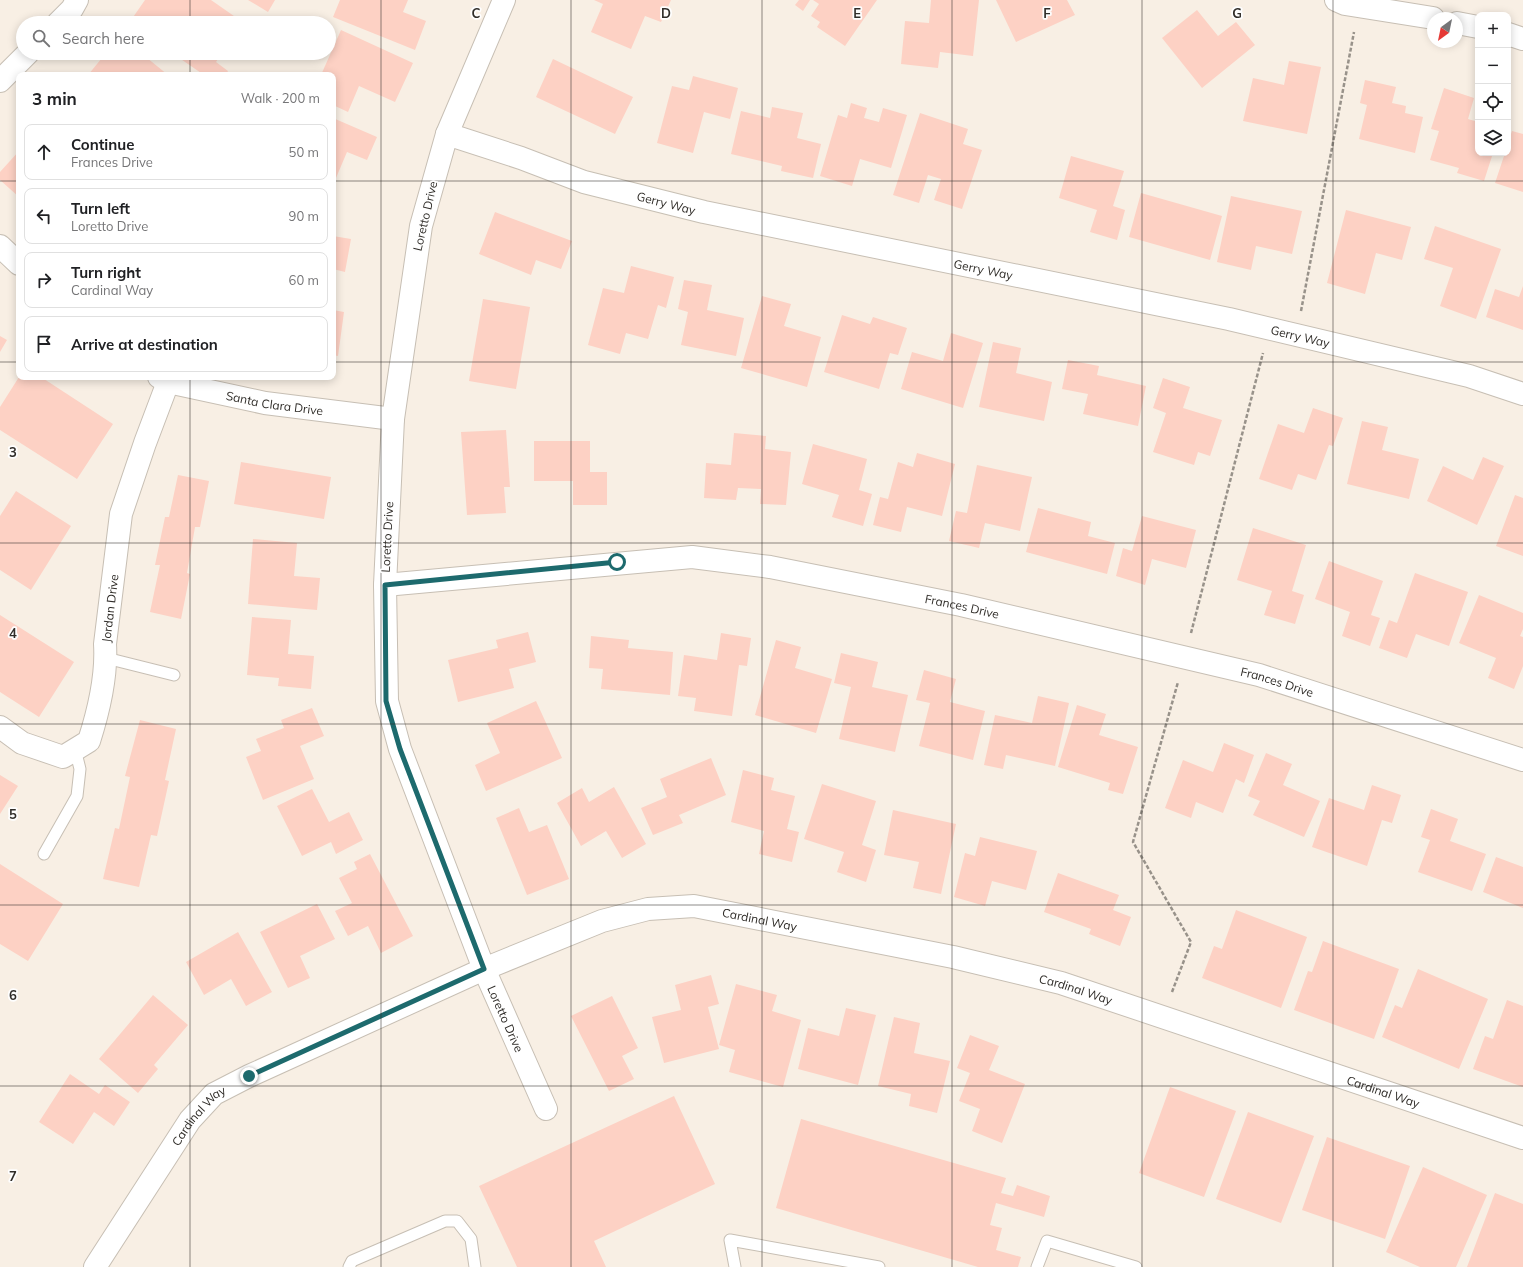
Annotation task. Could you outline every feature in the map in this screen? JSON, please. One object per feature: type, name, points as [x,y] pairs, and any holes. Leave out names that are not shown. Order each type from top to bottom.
[{"type":"street","points":[[65,16],[72,9],[77,0]]},
{"type":"street","name":"Loretto Drive","points":[[504,0],[447,134],[421,226],[393,419],[385,585],[386,701],[400,749],[484,969],[546,1109]]},
{"type":"street","points":[[1336,0],[1345,4],[1427,17]]},
{"type":"street","points":[[1463,24],[1475,26]]},
{"type":"street","points":[[1511,35],[1523,39]]},
{"type":"street","points":[[0,81],[21,60]]},
{"type":"street","name":"Gerry Way","points":[[447,134],[521,158],[584,182],[704,212],[1269,328],[1469,376],[1523,394]]},
{"type":"street","points":[[0,246],[16,261]]},
{"type":"street","name":"Jordan Drive","points":[[0,727],[22,744],[63,757],[89,741],[96,718],[106,658],[105,644],[121,514],[145,444],[164,380]]},
{"type":"street","name":"Santa Clara Drive","points":[[168,380],[265,403],[393,419]]},
{"type":"street","name":"Frances Drive","points":[[385,585],[692,557],[770,567],[961,605],[1260,676],[1523,760]]},
{"type":"street","name":"Cardinal Way","points":[[95,1267],[190,1120],[214,1094],[249,1076],[484,969],[602,921],[648,909],[694,906],[961,959],[1061,983],[1523,1138]]},
{"type":"lane","points":[[106,658],[174,675]]},
{"type":"lane","points":[[44,854],[77,796],[80,769],[75,749]]},
{"type":"lane","points":[[349,1267],[352,1261],[445,1221],[458,1221],[472,1239],[475,1267]]},
{"type":"lane","points":[[735,1267],[730,1240],[879,1267]]},
{"type":"lane","points":[[1037,1267],[1047,1241],[1136,1267]]},
{"type":"path","points":[[1297,335],[1359,6]]},
{"type":"path","points":[[1163,1017],[1191,942],[1133,842],[1185,658],[1269,328]]},
{"type":"building","points":[[145,0],[211,0],[234,16],[134,16]]},
{"type":"building","points":[[248,0],[275,0],[268,12]]},
{"type":"building","points":[[340,0],[408,0],[403,12],[426,21],[415,50],[333,16]]},
{"type":"building","points":[[594,0],[671,0],[661,22],[645,16],[631,49],[591,32],[603,4]]},
{"type":"building","points":[[799,0],[810,0],[803,11],[795,5]]},
{"type":"building","points":[[813,0],[877,0],[845,46],[817,27],[820,22],[811,16],[819,4]]},
{"type":"building","points":[[931,0],[979,0],[973,56],[940,52],[938,68],[901,64],[905,21],[929,23]]},
{"type":"building","points":[[996,0],[1067,0],[1075,15],[1016,42]]},
{"type":"building","points":[[1197,10],[1218,36],[1236,22],[1255,45],[1202,88],[1162,38]]},
{"type":"building","points":[[341,30],[413,63],[395,102],[359,86],[348,112],[336,106],[336,72],[322,72],[328,60],[336,60],[336,41]]},
{"type":"building","points":[[553,59],[633,97],[615,134],[536,97]]},
{"type":"building","points":[[100,60],[150,60],[164,72],[90,72]]},
{"type":"building","points":[[182,60],[217,60],[216,62],[228,71],[228,72],[200,72]]},
{"type":"building","points":[[1289,61],[1321,67],[1307,134],[1243,121],[1253,78],[1284,85]]},
{"type":"building","points":[[693,76],[738,88],[730,119],[704,112],[693,153],[657,143],[672,86],[689,90]]},
{"type":"building","points":[[1365,80],[1396,87],[1392,103],[1406,106],[1405,113],[1423,117],[1415,153],[1359,139],[1367,105],[1360,103]]},
{"type":"building","points":[[1444,88],[1474,98],[1468,119],[1475,121],[1475,156],[1492,156],[1484,181],[1457,173],[1459,168],[1430,160],[1439,131],[1431,129]]},
{"type":"building","points":[[851,103],[867,108],[864,118],[879,122],[883,108],[907,115],[891,168],[860,159],[852,186],[820,176],[838,115],[847,118]]},
{"type":"building","points":[[772,107],[803,113],[797,138],[821,144],[813,178],[781,171],[782,166],[731,154],[741,111],[770,118]]},
{"type":"building","points":[[920,113],[968,129],[963,144],[982,150],[962,209],[934,200],[941,179],[928,175],[919,203],[893,195]]},
{"type":"building","points":[[336,119],[377,137],[367,160],[347,152],[336,178]]},
{"type":"building","points":[[1512,131],[1523,134],[1523,192],[1495,183],[1504,156],[1511,156]]},
{"type":"building","points":[[16,154],[16,194],[0,180],[0,172]]},
{"type":"building","points":[[1071,156],[1124,171],[1113,206],[1125,210],[1117,240],[1090,232],[1097,210],[1059,198]]},
{"type":"building","points":[[1141,193],[1222,216],[1210,260],[1129,237]]},
{"type":"building","points":[[1231,196],[1302,211],[1292,254],[1256,246],[1251,270],[1217,262]]},
{"type":"building","points":[[1346,210],[1411,227],[1402,260],[1376,253],[1365,294],[1327,283]]},
{"type":"building","points":[[495,212],[572,241],[561,269],[536,260],[531,275],[479,254]]},
{"type":"building","points":[[1435,226],[1501,249],[1476,319],[1440,306],[1453,268],[1424,259]]},
{"type":"building","points":[[336,236],[351,239],[345,272],[336,270]]},
{"type":"building","points":[[631,266],[674,277],[666,308],[658,305],[648,339],[626,333],[620,354],[588,345],[603,288],[624,293]]},
{"type":"building","points":[[684,280],[712,285],[707,310],[744,318],[736,356],[681,345],[688,312],[678,309]]},
{"type":"building","points":[[1523,286],[1523,330],[1486,317],[1495,289],[1519,297]]},
{"type":"building","points":[[762,296],[791,304],[784,326],[821,337],[807,387],[741,368]]},
{"type":"building","points":[[483,299],[530,307],[516,389],[469,381]]},
{"type":"building","points":[[336,311],[344,312],[338,356],[336,356]]},
{"type":"building","points":[[842,315],[870,324],[873,317],[907,328],[898,355],[890,353],[879,389],[824,372]]},
{"type":"building","points":[[951,333],[983,343],[963,408],[901,389],[912,352],[943,361]]},
{"type":"building","points":[[0,336],[7,340],[0,352]]},
{"type":"building","points":[[993,342],[1021,348],[1016,373],[1052,382],[1044,421],[979,407]]},
{"type":"building","points":[[1068,360],[1099,366],[1097,375],[1146,386],[1138,426],[1083,414],[1088,394],[1062,389]]},
{"type":"building","points":[[1163,378],[1190,387],[1183,408],[1222,420],[1210,456],[1198,452],[1194,465],[1153,452],[1166,413],[1153,408]]},
{"type":"building","points":[[17,380],[46,380],[113,424],[77,479],[0,430],[0,407]]},
{"type":"building","points":[[1313,408],[1343,418],[1333,446],[1329,445],[1316,480],[1298,474],[1292,490],[1259,479],[1278,424],[1304,433]]},
{"type":"building","points":[[1362,421],[1388,427],[1382,450],[1419,459],[1409,499],[1347,484]]},
{"type":"building","points":[[506,430],[510,487],[504,487],[506,513],[467,515],[461,432]]},
{"type":"building","points":[[734,433],[766,436],[765,449],[791,452],[786,505],[760,504],[761,489],[738,488],[736,500],[704,498],[706,463],[731,465]]},
{"type":"building","points":[[534,441],[590,441],[590,472],[607,472],[607,505],[573,505],[573,481],[534,481]]},
{"type":"building","points":[[813,444],[867,459],[859,490],[872,494],[863,526],[832,517],[839,495],[802,484]]},
{"type":"building","points":[[917,453],[955,464],[942,516],[907,507],[901,532],[873,525],[880,497],[888,499],[898,462],[913,467]]},
{"type":"building","points":[[1483,457],[1504,466],[1477,525],[1427,501],[1443,466],[1473,480]]},
{"type":"building","points":[[241,462],[331,477],[324,519],[234,504]]},
{"type":"building","points":[[977,465],[1032,477],[1020,531],[985,523],[979,548],[949,541],[956,511],[967,513]]},
{"type":"building","points":[[178,475],[209,481],[200,527],[195,527],[187,573],[190,574],[181,619],[150,612],[160,565],[155,565],[165,517],[169,517]]},
{"type":"building","points":[[16,491],[71,526],[31,590],[0,570],[0,516]]},
{"type":"building","points":[[1515,495],[1523,498],[1523,556],[1496,546]]},
{"type":"building","points":[[1038,508],[1091,522],[1088,536],[1115,543],[1107,574],[1026,552]]},
{"type":"building","points":[[1142,516],[1196,530],[1186,568],[1152,559],[1145,585],[1116,576],[1123,548],[1132,551]]},
{"type":"building","points":[[1253,528],[1306,545],[1292,591],[1304,595],[1295,624],[1264,615],[1272,591],[1237,580]]},
{"type":"building","points":[[253,539],[297,543],[294,576],[320,578],[317,610],[248,604]]},
{"type":"building","points":[[1329,561],[1383,581],[1371,615],[1380,618],[1370,646],[1342,636],[1350,612],[1315,599]]},
{"type":"building","points":[[1415,573],[1468,592],[1449,646],[1416,634],[1407,658],[1379,648],[1389,620],[1397,623]]},
{"type":"building","points":[[1479,595],[1523,613],[1523,629],[1520,636],[1523,637],[1523,666],[1514,689],[1488,678],[1496,658],[1459,643]]},
{"type":"building","points":[[0,615],[74,662],[39,717],[0,692]]},
{"type":"building","points":[[252,617],[291,620],[288,654],[314,656],[311,689],[278,686],[279,678],[247,675]]},
{"type":"building","points":[[528,632],[536,662],[509,669],[514,688],[458,702],[448,660],[498,648],[496,640]]},
{"type":"building","points":[[721,633],[751,638],[747,666],[739,665],[732,716],[694,711],[696,698],[678,696],[684,655],[717,660]]},
{"type":"building","points":[[591,636],[629,640],[628,648],[673,652],[670,695],[601,689],[603,669],[589,668]]},
{"type":"building","points":[[776,640],[801,647],[795,668],[832,679],[816,733],[755,715]]},
{"type":"building","points":[[841,653],[878,662],[872,687],[908,695],[895,752],[839,739],[851,687],[834,683]]},
{"type":"building","points":[[924,670],[956,679],[950,702],[985,711],[973,760],[919,746],[930,703],[916,700]]},
{"type":"building","points":[[1038,696],[1069,703],[1055,766],[1006,755],[1003,769],[984,765],[995,715],[1032,723]]},
{"type":"building","points":[[536,701],[562,758],[486,791],[475,765],[500,753],[487,723]]},
{"type":"building","points":[[1077,705],[1106,714],[1099,735],[1138,747],[1123,794],[1108,790],[1110,783],[1058,767]]},
{"type":"building","points":[[312,708],[324,736],[300,746],[314,779],[263,800],[246,757],[261,751],[256,739],[284,728],[281,720]]},
{"type":"building","points":[[140,720],[176,729],[165,780],[169,781],[157,836],[151,835],[139,887],[103,879],[115,828],[119,829],[130,777],[125,776]]},
{"type":"building","points":[[1224,743],[1254,755],[1244,783],[1236,779],[1223,813],[1196,802],[1191,818],[1165,808],[1183,760],[1213,772]]},
{"type":"building","points":[[1266,753],[1292,764],[1283,785],[1320,801],[1304,837],[1253,815],[1260,801],[1248,796]]},
{"type":"building","points":[[711,758],[726,795],[679,815],[683,823],[653,835],[641,808],[667,797],[660,779]]},
{"type":"building","points":[[743,770],[774,778],[771,790],[795,796],[787,829],[799,832],[792,862],[759,854],[764,831],[731,822]]},
{"type":"building","points":[[0,775],[18,786],[0,814]]},
{"type":"building","points":[[822,784],[876,801],[862,845],[876,850],[866,882],[837,872],[844,852],[804,839]]},
{"type":"building","points":[[1372,785],[1401,795],[1392,823],[1382,820],[1367,866],[1312,847],[1329,798],[1364,810]]},
{"type":"building","points":[[614,787],[646,844],[622,858],[606,831],[581,846],[557,803],[582,788],[589,802]]},
{"type":"building","points":[[312,789],[329,822],[349,812],[363,840],[336,854],[331,842],[302,856],[277,806]]},
{"type":"building","points":[[519,808],[529,832],[547,825],[569,879],[527,895],[496,818]]},
{"type":"building","points":[[1431,809],[1458,819],[1450,841],[1486,854],[1472,891],[1418,872],[1430,840],[1421,837]]},
{"type":"building","points":[[893,810],[956,824],[941,894],[913,888],[919,862],[884,855]]},
{"type":"building","points":[[980,837],[1037,851],[1026,890],[992,881],[985,906],[954,897],[965,853],[975,856]]},
{"type":"building","points":[[370,854],[413,936],[381,953],[368,926],[348,936],[335,911],[352,903],[339,878],[357,869],[354,862]]},
{"type":"building","points":[[1496,857],[1523,867],[1523,908],[1483,892]]},
{"type":"building","points":[[0,864],[63,904],[28,961],[0,944]]},
{"type":"building","points":[[1058,873],[1119,895],[1113,910],[1131,917],[1120,946],[1089,934],[1091,929],[1044,912]]},
{"type":"building","points":[[317,904],[335,939],[300,956],[310,978],[288,988],[260,932]]},
{"type":"building","points":[[1236,910],[1307,937],[1281,1008],[1202,978],[1214,946],[1222,949]]},
{"type":"building","points":[[238,932],[272,992],[246,1006],[231,979],[204,995],[186,962]]},
{"type":"building","points":[[1323,941],[1399,969],[1374,1039],[1294,1010],[1308,971],[1312,972]]},
{"type":"building","points":[[1418,969],[1488,999],[1459,1069],[1382,1037],[1395,1005],[1402,1008]]},
{"type":"building","points":[[711,975],[719,1004],[708,1007],[719,1049],[664,1063],[652,1017],[681,1010],[675,985]]},
{"type":"building","points":[[736,984],[777,995],[772,1011],[801,1020],[783,1087],[729,1072],[735,1050],[719,1045]]},
{"type":"building","points":[[153,995],[188,1025],[154,1065],[158,1069],[138,1093],[99,1059]]},
{"type":"building","points":[[612,996],[638,1048],[622,1056],[634,1079],[609,1091],[571,1016]]},
{"type":"building","points":[[1507,1000],[1523,1006],[1523,1087],[1473,1069],[1485,1036],[1493,1039]]},
{"type":"building","points":[[846,1008],[876,1015],[858,1085],[798,1069],[808,1028],[839,1036]]},
{"type":"building","points":[[894,1017],[920,1023],[914,1053],[950,1061],[937,1113],[909,1106],[911,1094],[878,1086]]},
{"type":"building","points":[[970,1035],[999,1046],[989,1070],[1025,1084],[1002,1143],[972,1131],[980,1109],[959,1101],[970,1073],[957,1068]]},
{"type":"building","points":[[70,1074],[99,1094],[105,1085],[130,1102],[114,1126],[94,1112],[73,1144],[39,1122]]},
{"type":"building","points":[[1170,1087],[1236,1111],[1204,1197],[1139,1173]]},
{"type":"building","points":[[674,1096],[715,1184],[594,1241],[606,1267],[517,1267],[479,1186]]},
{"type":"building","points":[[1248,1112],[1314,1136],[1281,1223],[1216,1199]]},
{"type":"building","points":[[801,1119],[1006,1178],[1001,1193],[1013,1196],[1017,1185],[1050,1196],[1044,1217],[996,1203],[990,1225],[1002,1228],[996,1250],[1021,1257],[1018,1267],[978,1267],[776,1208]]},
{"type":"building","points":[[1327,1137],[1410,1166],[1385,1239],[1302,1210]]},
{"type":"building","points":[[1423,1167],[1487,1195],[1456,1267],[1420,1267],[1386,1252]]},
{"type":"building","points":[[1495,1193],[1523,1204],[1523,1267],[1467,1267]]},
{"type":"route","points":[[249,1076],[484,969],[400,749],[386,701],[385,585],[617,562]]}]
